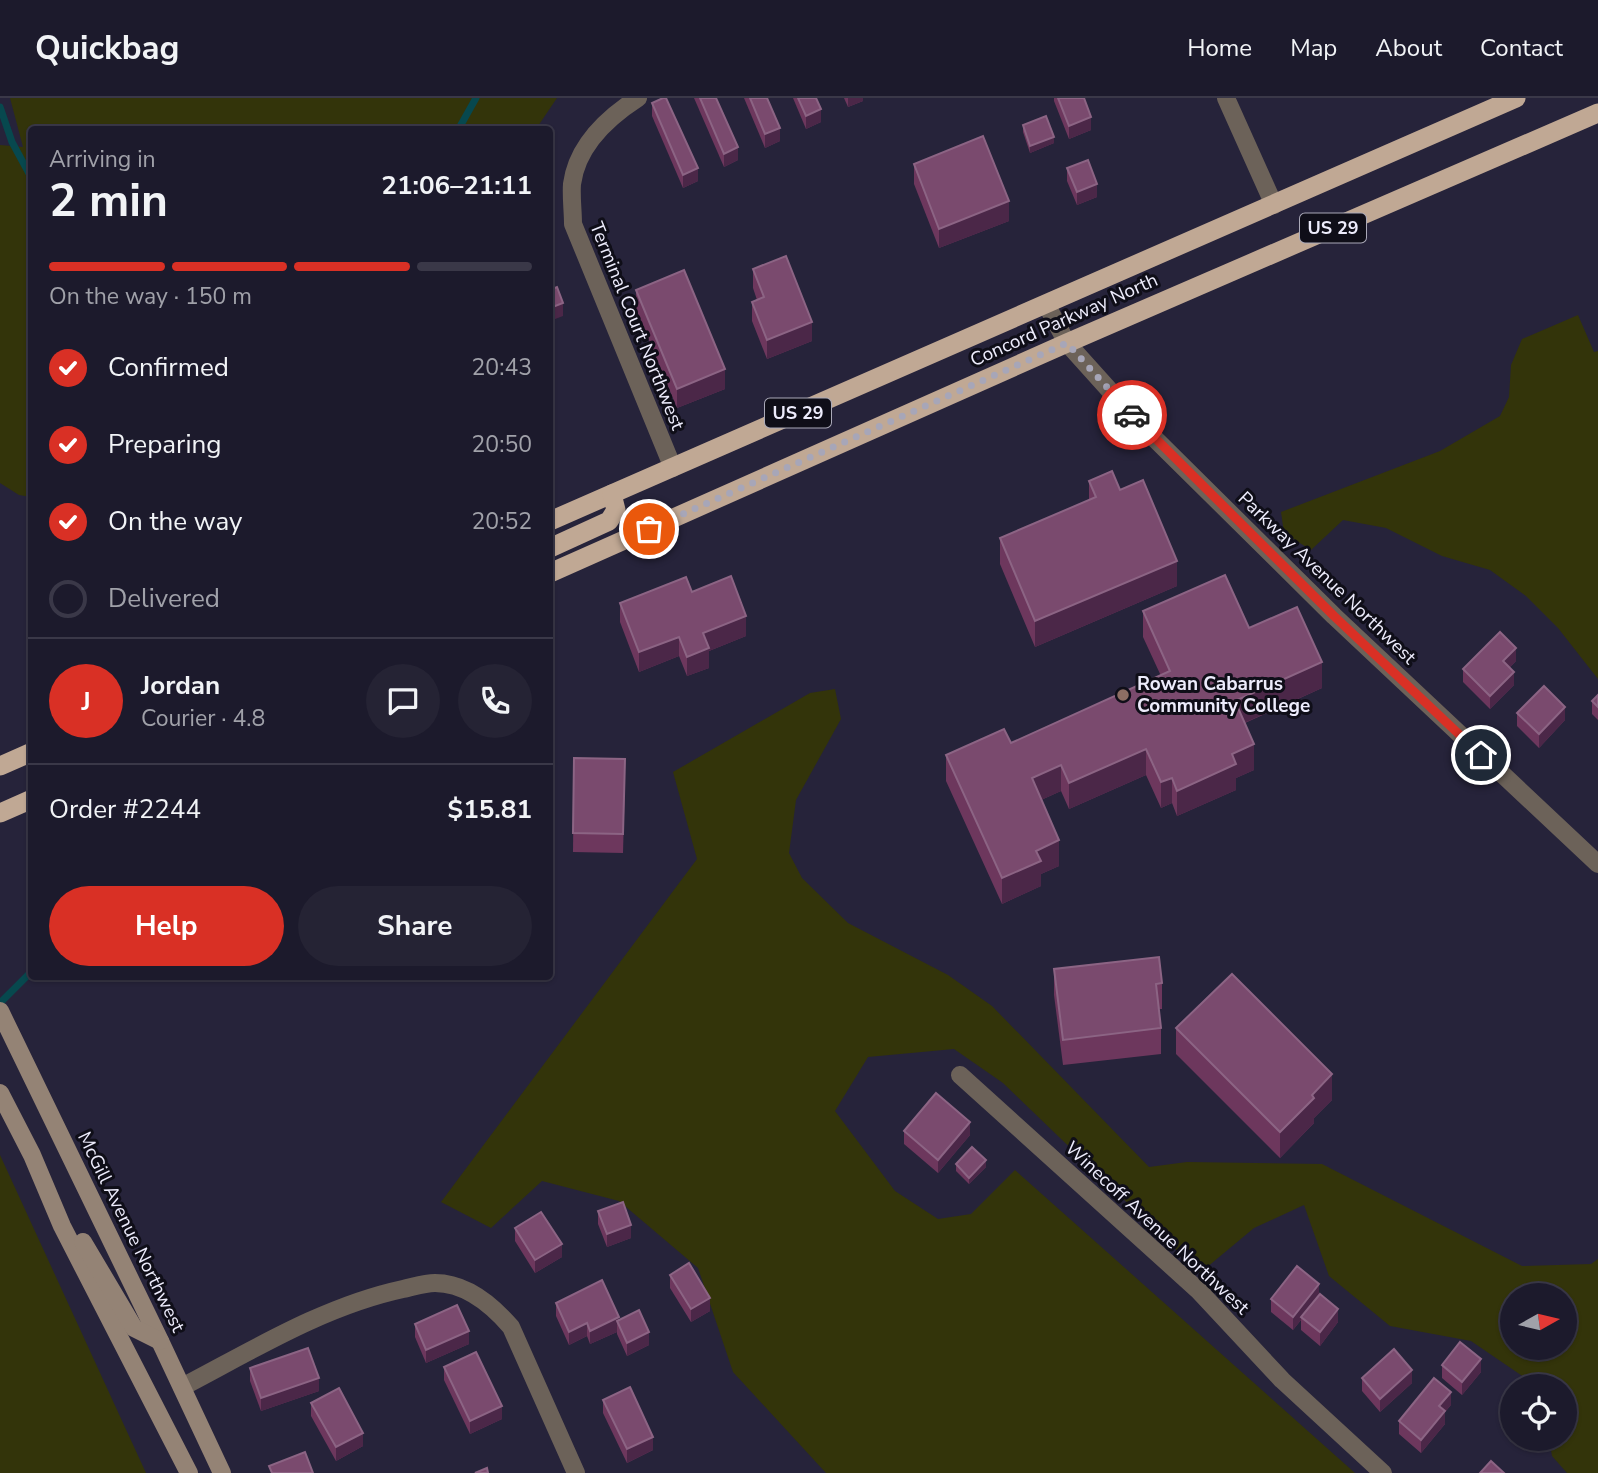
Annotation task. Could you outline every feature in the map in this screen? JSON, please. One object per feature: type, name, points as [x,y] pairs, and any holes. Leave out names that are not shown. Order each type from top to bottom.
[{"type":"highway","name":"Concord Parkway North","points":[[553,520],[1516,98]]},
{"type":"highway","name":"Concord Parkway North","points":[[553,572],[1067,343],[1598,113]]},
{"type":"highway","points":[[553,547],[609,521],[616,509],[612,494]]},
{"type":"highway","points":[[0,766],[28,754]]},
{"type":"highway","points":[[0,813],[28,801]]},
{"type":"main road","name":"McGill Avenue Northwest","points":[[0,1011],[222,1473]]},
{"type":"main road","points":[[4,1101],[134,1328],[160,1340]]},
{"type":"main road","points":[[32,1154],[62,1226],[189,1473]]},
{"type":"street","name":"Terminal Court Northwest","points":[[638,98],[603,125],[578,159],[572,186],[573,224],[673,468]]},
{"type":"street","points":[[1226,98],[1274,205]]},
{"type":"street","name":"Parkway Avenue Northwest","points":[[1046,304],[1067,343],[1139,423],[1325,607],[1598,864]]},
{"type":"street","name":"Winecoff Avenue Northwest","points":[[960,1075],[1199,1291],[1282,1380],[1383,1473]]},
{"type":"street","points":[[182,1387],[327,1312],[371,1296],[434,1283],[456,1286],[477,1296],[496,1310],[511,1327],[576,1473]]},
{"type":"shaded area","points":[[10,98],[557,98],[538,126],[28,126],[28,496],[19,495],[0,483],[0,145],[23,147]]},
{"type":"shaded area","points":[[1578,315],[1594,352],[1598,351],[1598,679],[1558,628],[1526,596],[1490,570],[1442,556],[1386,528],[1343,520],[1311,550],[1284,533],[1281,512],[1440,451],[1500,416],[1509,397],[1511,365],[1522,339]]},
{"type":"shaded area","points":[[835,689],[841,719],[796,800],[789,853],[802,878],[848,923],[948,975],[992,1006],[1149,1167],[1187,1162],[1322,1164],[1522,1266],[1591,1264],[1598,1259],[1598,1473],[1567,1473],[1552,1456],[1551,1451],[1577,1451],[1577,1374],[1519,1374],[1471,1341],[1390,1326],[1329,1276],[1304,1205],[1254,1228],[1200,1273],[1003,1083],[954,1049],[868,1057],[835,1111],[895,1191],[938,1219],[971,1214],[1015,1170],[1355,1473],[826,1473],[733,1372],[698,1268],[619,1201],[542,1181],[491,1228],[441,1202],[697,859],[673,772],[810,693]]},
{"type":"shaded area","points":[[0,1155],[146,1473],[0,1473]]},
{"type":"building","points":[[666,98],[698,168],[683,175],[652,103]]},
{"type":"building","points":[[700,98],[716,98],[738,147],[724,154]]},
{"type":"building","points":[[750,98],[767,98],[780,128],[765,134]]},
{"type":"building","points":[[798,98],[816,98],[821,109],[806,116]]},
{"type":"building","points":[[1058,98],[1084,98],[1091,117],[1069,126]]},
{"type":"building","points":[[1046,116],[1054,137],[1030,146],[1023,125]]},
{"type":"building","points":[[983,136],[1009,201],[939,229],[914,164]]},
{"type":"building","points":[[1088,160],[1097,184],[1077,192],[1067,168]]},
{"type":"building","points":[[786,256],[812,322],[767,340],[752,302],[764,297],[753,269]]},
{"type":"building","points":[[684,270],[725,369],[677,389],[636,290]]},
{"type":"building","points":[[557,287],[563,303],[553,307],[553,289]]},
{"type":"building","points":[[1112,471],[1120,490],[1143,480],[1177,561],[1035,621],[1000,538],[1096,497],[1089,481]]},
{"type":"building","points":[[1225,575],[1249,628],[1297,607],[1322,662],[1235,701],[1254,744],[1232,754],[1236,764],[1177,791],[1172,778],[1161,782],[1146,749],[1069,783],[1061,765],[1032,778],[1059,840],[1036,851],[1041,861],[1002,878],[946,755],[1004,729],[1011,743],[1170,671],[1143,611]]},
{"type":"building","points":[[731,576],[746,616],[703,633],[709,648],[687,657],[679,637],[639,652],[620,603],[686,577],[692,592]]},
{"type":"building","points":[[1500,632],[1516,648],[1503,661],[1514,672],[1490,696],[1463,669]]},
{"type":"building","points":[[1544,686],[1565,707],[1539,734],[1517,713]]},
{"type":"building","points":[[1598,695],[1598,707],[1592,701]]},
{"type":"building","points":[[574,758],[625,759],[623,834],[573,833]]},
{"type":"building","points":[[1159,957],[1162,983],[1156,984],[1161,1028],[1063,1040],[1054,969]]},
{"type":"building","points":[[1232,974],[1332,1074],[1312,1095],[1314,1098],[1280,1132],[1176,1028]]},
{"type":"building","points":[[936,1093],[970,1122],[938,1160],[904,1131]]},
{"type":"building","points":[[972,1147],[986,1160],[969,1178],[956,1164]]},
{"type":"building","points":[[623,1202],[631,1225],[607,1234],[598,1211]]},
{"type":"building","points":[[541,1212],[562,1244],[535,1260],[515,1228]]},
{"type":"building","points":[[689,1263],[710,1298],[691,1309],[670,1275]]},
{"type":"building","points":[[1297,1266],[1319,1284],[1293,1317],[1271,1299]]},
{"type":"building","points":[[602,1280],[619,1317],[590,1331],[587,1323],[569,1332],[556,1303]]},
{"type":"building","points":[[1320,1294],[1338,1309],[1320,1332],[1301,1317]]},
{"type":"building","points":[[457,1305],[469,1331],[426,1350],[415,1324]]},
{"type":"building","points":[[639,1310],[649,1332],[627,1343],[617,1321]]},
{"type":"building","points":[[1460,1342],[1481,1359],[1462,1382],[1442,1365]]},
{"type":"building","points":[[308,1348],[319,1378],[261,1398],[250,1368]]},
{"type":"building","points":[[1394,1349],[1412,1370],[1380,1399],[1362,1378]]},
{"type":"building","points":[[476,1352],[502,1406],[470,1421],[444,1367]]},
{"type":"building","points":[[1434,1378],[1451,1392],[1439,1406],[1445,1411],[1421,1440],[1399,1421]]},
{"type":"building","points":[[630,1387],[653,1437],[627,1449],[603,1400]]},
{"type":"building","points":[[339,1388],[363,1433],[336,1447],[311,1403]]},
{"type":"building","points":[[305,1452],[313,1473],[272,1473],[269,1466]]},
{"type":"building","points":[[1491,1461],[1504,1473],[1480,1473]]},
{"type":"building","points":[[487,1468],[488,1473],[475,1473]]},
{"type":"waterway","points":[[460,126],[476,98]]},
{"type":"waterway","points":[[0,107],[12,142],[28,172]]},
{"type":"waterway","points":[[0,1003],[28,975]]},
{"type":"way so far","points":[[649,529],[1067,343],[1132,415]]},
{"type":"place","name":"Rowan Cabarrus Community College","points":[[1123,695]]},
{"type":"route","points":[[1132,415],[1334,616],[1481,755]]}]
